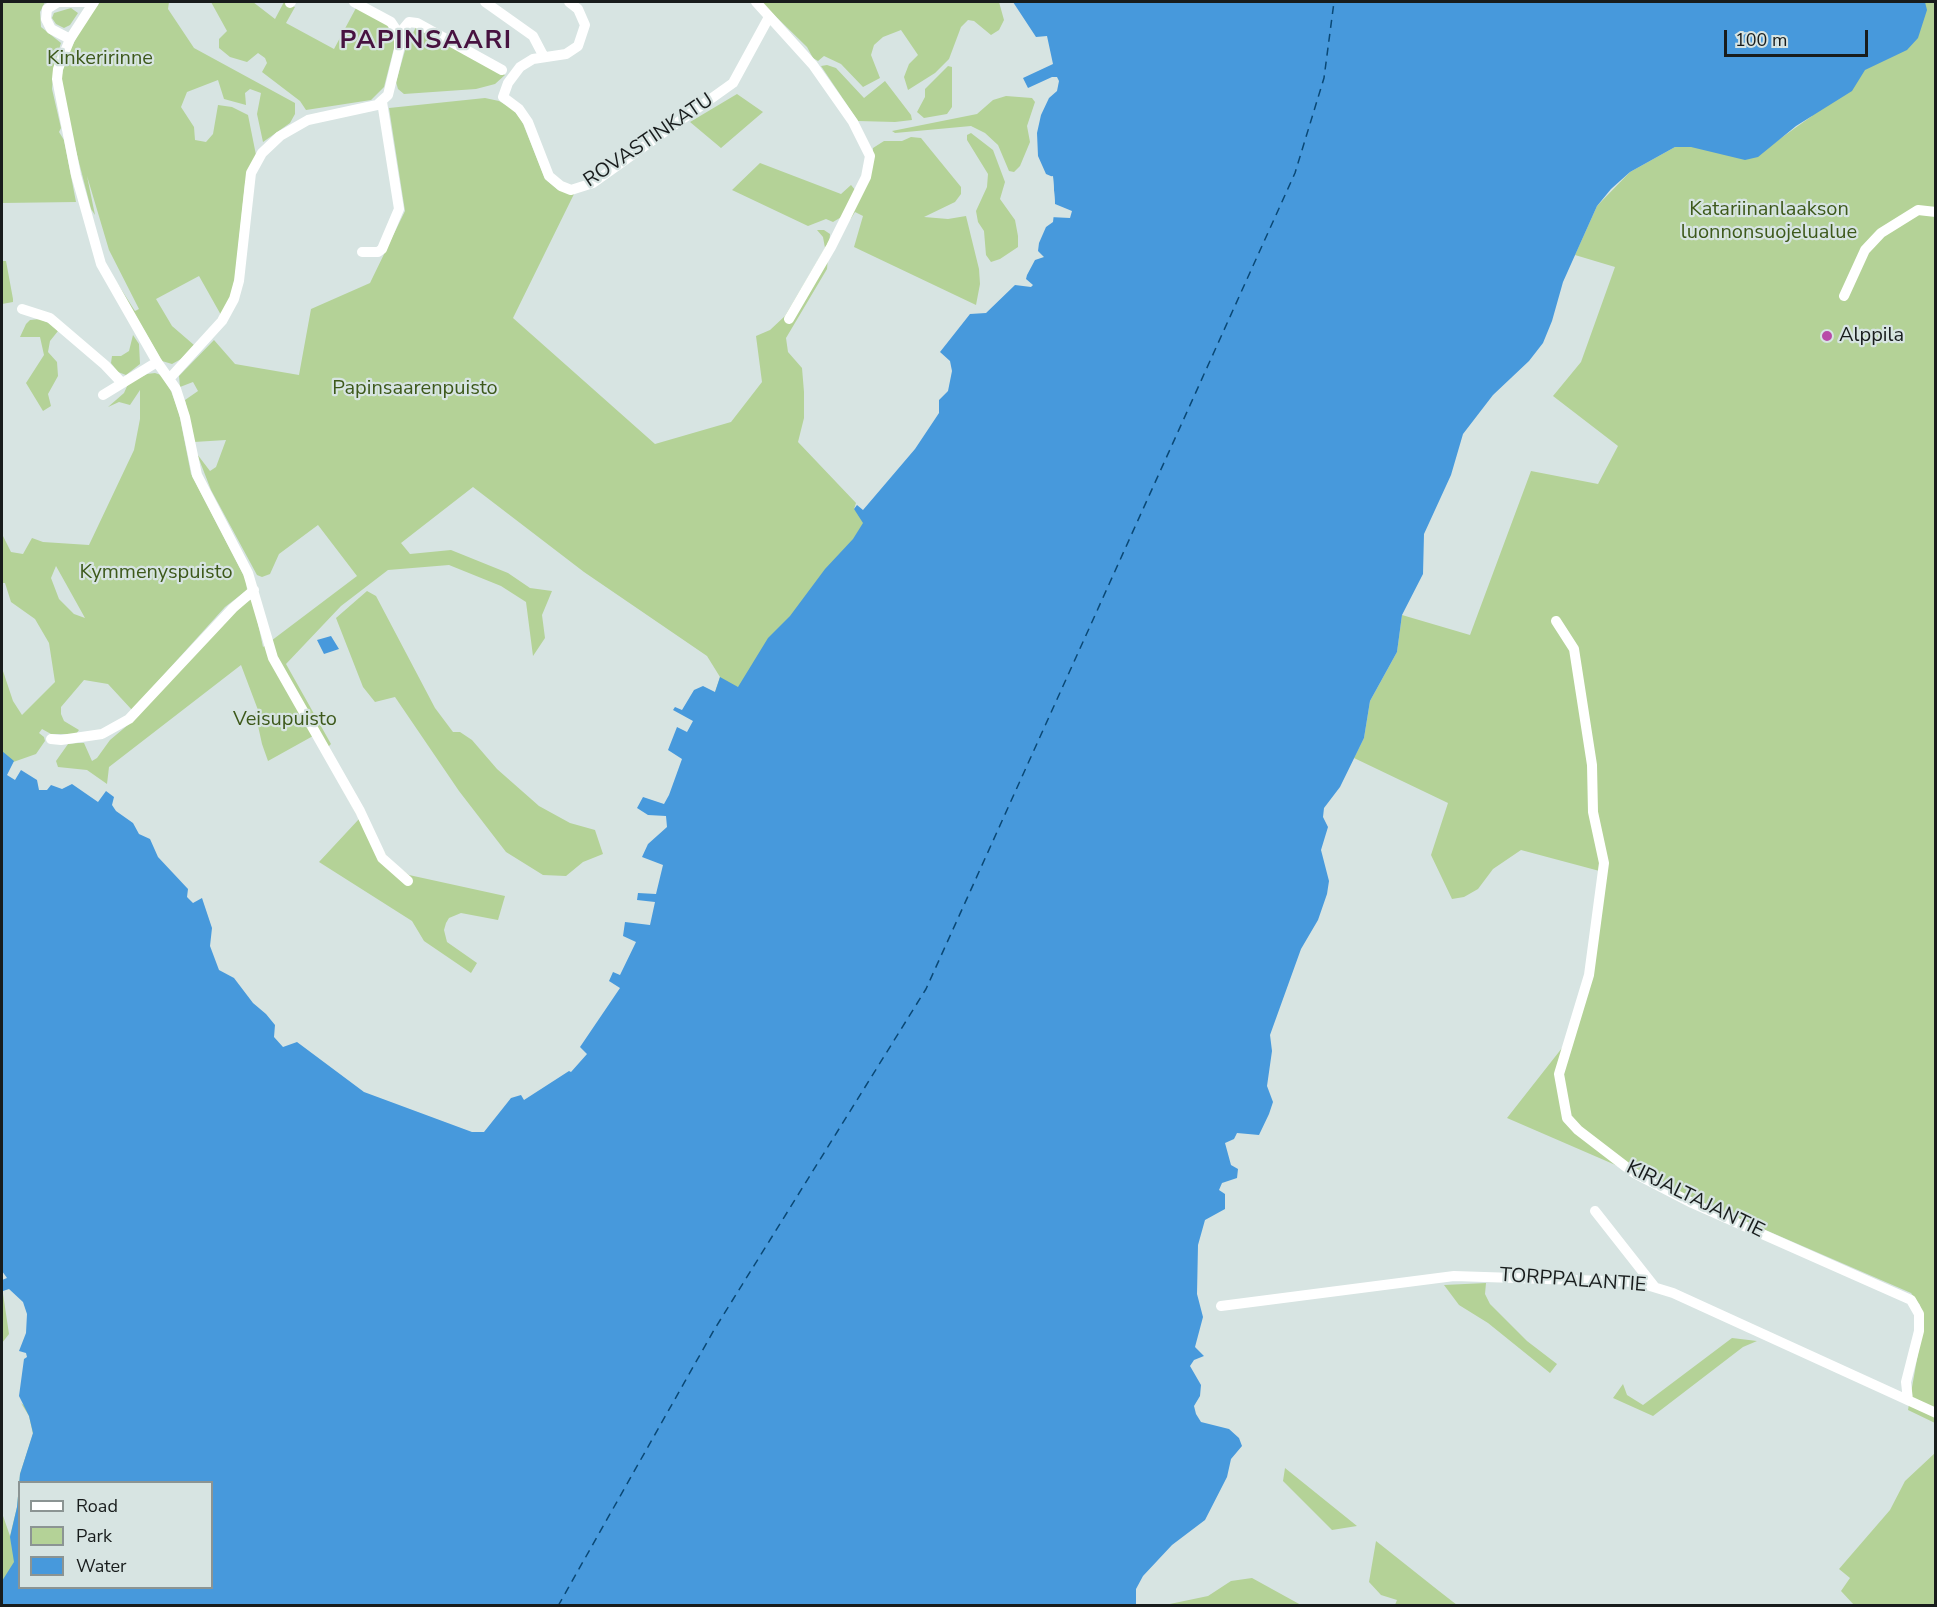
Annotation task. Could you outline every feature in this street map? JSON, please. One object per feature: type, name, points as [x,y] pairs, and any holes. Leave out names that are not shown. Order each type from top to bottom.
[{"type":"street","points":[[70,39],[51,28],[46,19],[47,9],[58,2],[92,2]]},
{"type":"street","points":[[92,2],[70,39],[58,69],[57,79],[76,175],[101,264],[157,362],[170,378],[186,417],[197,475],[254,590],[273,658],[360,811],[384,862],[408,881]]},
{"type":"street","points":[[354,2],[391,22],[399,34],[399,50],[385,99],[399,209],[382,249],[373,253],[362,252]]},
{"type":"street","points":[[485,2],[533,36],[544,57],[566,54],[578,45],[584,33],[585,25],[582,17],[578,9],[569,2]]},
{"type":"street","points":[[756,2],[801,49],[864,140],[870,156],[866,177],[831,247],[789,319]]},
{"type":"street","name":"ROVASTINKATU","points":[[544,57],[520,67],[508,83],[503,97],[519,109],[528,122],[549,176],[566,189],[582,188],[734,84],[769,17]]},
{"type":"street","points":[[399,34],[409,22],[417,23],[502,70]]},
{"type":"street","points":[[170,378],[222,321],[234,298],[239,281],[250,173],[262,153],[280,136],[308,120],[385,99]]},
{"type":"street","points":[[1844,296],[1865,250],[1881,233],[1918,210],[1935,212]]},
{"type":"street","points":[[22,309],[50,318],[123,383]]},
{"type":"street","points":[[103,395],[157,362]]},
{"type":"street","points":[[51,739],[61,740],[102,734],[129,719],[233,608],[254,590]]},
{"type":"street","name":"KIRJALTAJANTIE","points":[[1556,621],[1574,649],[1592,765],[1593,812],[1604,863],[1589,975],[1559,1074],[1567,1118],[1578,1130],[1634,1173],[1692,1203],[1911,1300],[1918,1314],[1919,1330],[1906,1382],[1908,1400]]},
{"type":"street","points":[[1595,1211],[1654,1286]]},
{"type":"street","name":"TORPPALANTIE","points":[[1221,1306],[1454,1276],[1617,1281],[1654,1286],[1935,1413]]},
{"type":"green space","points":[[2,2],[45,2],[40,12],[41,27],[61,43],[54,65],[52,89],[61,128],[59,132],[64,140],[76,202],[2,203]]},
{"type":"green space","name":"Kinkeririnne","points":[[100,2],[169,2],[168,9],[194,48],[295,103],[295,114],[290,123],[263,142],[257,114],[261,93],[250,89],[245,93],[246,105],[224,99],[218,80],[187,92],[181,107],[194,127],[195,140],[206,142],[213,134],[218,105],[232,107],[248,115],[256,155],[245,183],[235,278],[230,298],[221,315],[199,276],[156,299],[172,326],[194,345],[181,359],[172,364],[162,361],[114,278],[135,311],[139,309],[109,250],[87,176],[95,215],[91,209],[65,108],[61,80],[65,60],[82,27]]},
{"type":"green space","points":[[211,2],[253,2],[275,19],[284,2],[295,7],[286,23],[334,49],[356,8],[386,24],[391,31],[395,44],[384,87],[371,100],[306,110],[300,101],[262,72],[267,63],[265,58],[258,53],[247,62],[230,57],[219,48],[219,39],[227,31]]},
{"type":"green space","points":[[761,2],[999,2],[1004,20],[999,30],[991,35],[974,21],[968,20],[961,27],[949,59],[935,73],[908,90],[904,77],[909,64],[918,55],[901,30],[883,37],[874,45],[871,55],[880,78],[863,87],[841,64],[824,56],[818,61],[813,58],[807,47]]},
{"type":"green space","name":"Katariinanlaakson luonnonsuojelualue","points":[[1823,2],[1935,2],[1935,1423],[1908,1410],[1923,1325],[1920,1305],[1911,1293],[1507,1118],[1573,1034],[1607,873],[1521,850],[1493,869],[1478,889],[1464,897],[1452,899],[1431,855],[1448,803],[1354,758],[1364,738],[1370,701],[1397,652],[1402,615],[1470,635],[1531,471],[1598,484],[1618,446],[1553,396],[1581,362],[1615,267],[1575,255],[1597,206],[1630,172],[1675,147],[1774,143],[1812,116]]},
{"type":"green space","points":[[71,8],[78,13],[70,25],[64,28],[56,24],[52,18],[54,13]]},
{"type":"green space","points":[[416,27],[505,75],[495,84],[476,89],[404,94],[398,89],[396,82],[406,47]]},
{"type":"green space","points":[[821,66],[836,68],[864,98],[885,81],[911,115],[912,120],[858,121]]},
{"type":"green space","points":[[948,66],[952,67],[952,107],[947,114],[924,118],[917,112],[925,97],[925,89]]},
{"type":"green space","points":[[737,94],[763,112],[721,148],[690,122]]},
{"type":"green space","points":[[1006,96],[1032,98],[1035,102],[1027,126],[1030,142],[1020,166],[1014,172],[1009,171],[998,145],[985,133],[971,126],[895,133],[892,131],[977,114],[993,100]]},
{"type":"green space","name":"Papinsaarenpuisto","points":[[485,98],[499,101],[513,109],[522,121],[545,179],[558,190],[574,194],[513,318],[655,444],[731,422],[762,382],[756,336],[770,330],[785,316],[825,248],[823,237],[817,230],[824,230],[830,234],[827,269],[786,338],[788,352],[802,368],[804,418],[798,442],[856,503],[854,509],[873,528],[764,708],[715,692],[720,677],[707,656],[584,572],[473,487],[401,543],[410,554],[451,550],[508,573],[530,588],[552,591],[542,615],[545,638],[533,656],[526,602],[501,586],[449,565],[388,570],[341,606],[286,664],[331,744],[328,747],[388,859],[409,875],[505,896],[498,920],[461,913],[449,918],[446,923],[444,930],[447,942],[477,963],[471,973],[424,941],[412,921],[319,862],[359,819],[313,736],[268,761],[255,712],[258,710],[241,665],[109,767],[107,784],[87,770],[58,767],[56,761],[68,744],[78,743],[84,743],[92,761],[97,758],[110,740],[129,724],[240,606],[253,600],[263,647],[357,576],[318,525],[279,554],[270,574],[262,577],[257,575],[211,490],[197,454],[210,471],[216,467],[226,440],[194,442],[185,400],[198,391],[193,382],[180,387],[179,376],[214,340],[235,364],[299,375],[311,309],[370,283],[405,211],[389,108]]},
{"type":"green space","points":[[971,133],[993,150],[1005,182],[1000,199],[1015,220],[1018,236],[1018,247],[991,262],[986,255],[984,231],[978,222],[976,211],[987,187],[988,174],[967,140],[967,135]]},
{"type":"green space","points":[[911,137],[921,138],[961,187],[961,194],[955,202],[924,217],[948,219],[966,216],[979,269],[980,284],[976,305],[854,247],[863,216],[855,212],[850,220],[873,157],[873,148],[884,141],[902,141]]},
{"type":"green space","points":[[760,163],[841,194],[851,185],[856,191],[843,216],[833,222],[826,219],[808,226],[732,190]]},
{"type":"green space","points":[[2,261],[6,261],[13,302],[2,304]]},
{"type":"green space","points":[[40,319],[51,324],[58,331],[50,341],[48,352],[57,362],[58,376],[48,394],[51,406],[43,411],[26,383],[44,355],[40,337],[20,337],[30,320]]},
{"type":"green space","points":[[133,335],[139,344],[140,364],[126,375],[118,372],[111,363],[112,356],[121,356],[129,351]]},
{"type":"green space","name":"Kymmenyspuisto","points":[[147,374],[161,375],[171,391],[179,413],[191,474],[246,580],[247,590],[225,607],[132,710],[108,684],[84,680],[61,707],[64,721],[79,730],[76,734],[51,734],[42,729],[39,733],[45,741],[36,754],[2,766],[2,668],[13,701],[22,715],[55,682],[49,643],[35,619],[11,602],[5,583],[2,583],[2,534],[11,552],[23,554],[32,538],[43,542],[89,545],[134,450],[140,419],[140,390],[130,405],[119,402],[108,407],[124,393],[128,384]],"holes":[[[56,566],[85,618],[74,614],[59,599],[51,578]]]},
{"type":"green space","points":[[367,591],[376,596],[435,708],[453,732],[460,732],[472,740],[497,769],[539,806],[570,823],[595,830],[603,854],[583,862],[566,876],[543,875],[506,852],[459,791],[395,697],[375,702],[363,687],[336,618]]},
{"type":"green space","points":[[1486,1283],[1485,1294],[1490,1304],[1527,1341],[1557,1364],[1550,1373],[1488,1323],[1459,1305],[1444,1285]]},
{"type":"green space","points":[[2,1287],[9,1334],[2,1343]]},
{"type":"green space","points":[[1732,1338],[1757,1341],[1743,1347],[1653,1416],[1613,1398],[1623,1384],[1627,1395],[1643,1405]]},
{"type":"green space","points":[[21,1403],[53,1430],[19,1481],[33,1434],[29,1416]]},
{"type":"green space","points":[[1935,1453],[1935,1605],[1854,1605],[1841,1591],[1850,1578],[1839,1569],[1890,1510],[1905,1481]]},
{"type":"green space","points":[[1285,1468],[1357,1526],[1332,1530],[1283,1481]]},
{"type":"green space","points":[[18,1496],[18,1571],[2,1601],[2,1513],[10,1536]]},
{"type":"green space","points":[[1376,1541],[1457,1605],[1395,1605],[1397,1600],[1381,1595],[1369,1582]]},
{"type":"green space","points":[[1252,1578],[1301,1605],[1165,1605],[1208,1596],[1231,1581]]},
{"type":"water","points":[[1013,2],[1925,2],[1927,10],[1918,38],[1907,50],[1865,70],[1852,91],[1796,126],[1758,157],[1745,160],[1691,147],[1675,147],[1630,172],[1611,189],[1597,206],[1563,282],[1543,343],[1529,361],[1493,395],[1463,434],[1451,475],[1424,534],[1423,574],[1402,615],[1397,652],[1370,701],[1364,738],[1340,787],[1324,808],[1323,817],[1328,827],[1321,850],[1329,881],[1327,894],[1318,920],[1301,949],[1270,1035],[1272,1051],[1267,1086],[1273,1102],[1259,1135],[1237,1133],[1234,1139],[1225,1143],[1231,1165],[1238,1169],[1237,1178],[1222,1183],[1219,1190],[1225,1194],[1225,1209],[1205,1220],[1198,1245],[1197,1294],[1203,1317],[1195,1347],[1204,1356],[1194,1360],[1190,1366],[1201,1385],[1200,1396],[1194,1406],[1201,1422],[1229,1429],[1239,1438],[1242,1446],[1231,1459],[1227,1477],[1205,1520],[1172,1545],[1143,1576],[1136,1589],[1136,1605],[2,1605],[2,1581],[14,1562],[10,1537],[18,1496],[18,1589],[213,1589],[213,1481],[19,1481],[33,1433],[29,1416],[19,1396],[24,1359],[27,1357],[26,1353],[19,1351],[26,1333],[27,1314],[23,1302],[9,1289],[3,1291],[2,1287],[2,1280],[7,1278],[2,1271],[2,751],[14,761],[7,775],[15,780],[21,770],[37,780],[39,790],[47,790],[51,785],[62,789],[72,784],[98,802],[106,791],[114,797],[112,805],[116,811],[133,823],[139,834],[150,839],[158,857],[188,889],[187,897],[193,903],[202,898],[212,928],[210,946],[219,970],[234,978],[253,1003],[266,1014],[275,1025],[274,1037],[283,1047],[297,1042],[364,1092],[472,1132],[484,1132],[511,1098],[521,1095],[524,1100],[569,1071],[571,1072],[587,1054],[580,1047],[620,988],[609,981],[613,972],[620,975],[636,942],[623,936],[625,922],[650,925],[655,902],[637,900],[638,893],[656,894],[663,865],[642,857],[648,844],[667,827],[666,816],[648,815],[637,808],[643,797],[664,804],[669,795],[682,759],[668,750],[677,727],[687,732],[693,721],[673,710],[675,707],[682,710],[694,690],[703,686],[715,692],[720,677],[738,687],[768,638],[790,616],[825,569],[853,539],[863,523],[854,509],[857,505],[863,510],[915,449],[939,413],[939,400],[948,391],[952,371],[950,361],[940,352],[970,314],[986,313],[1015,285],[1031,287],[1033,285],[1026,279],[1027,275],[1035,260],[1044,257],[1038,251],[1039,243],[1046,227],[1053,222],[1055,204],[1053,177],[1046,174],[1038,156],[1037,133],[1041,115],[1049,98],[1057,91],[1059,81],[1057,77],[1052,77],[1028,88],[1023,78],[1053,64],[1047,36],[1036,37]]},
{"type":"water","points":[[331,636],[339,649],[324,654],[317,640]]},
{"type":"pier","points":[[1053,176],[1055,204],[1072,211],[1070,218],[1050,217],[1052,203],[1050,177]]},
{"type":"ferry route","points":[[558,1606],[714,1330],[926,989],[1295,173],[1324,78],[1334,2]]},
{"type":"place","name":"Alppila","points":[[1827,336]]},
{"type":"district","name":"PAPINSAARI","points":[[426,42]]},
{"type":"park label","name":"Veisupuisto","points":[[285,720]]}]
